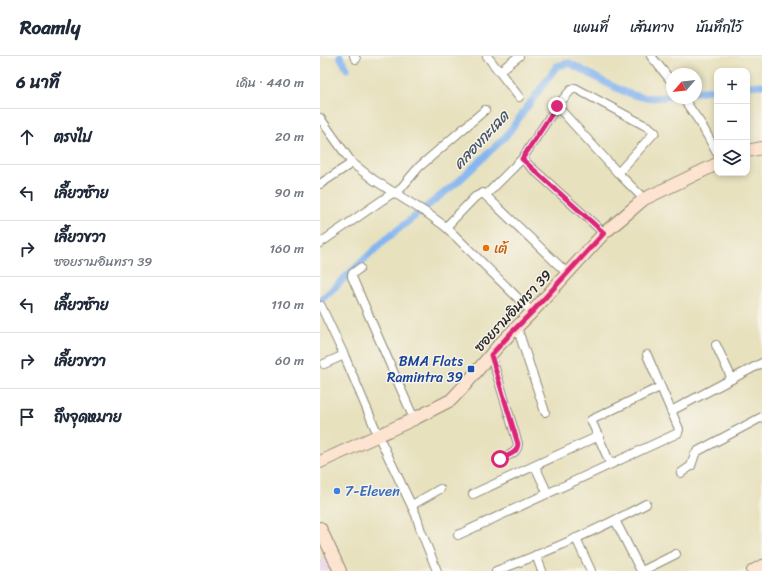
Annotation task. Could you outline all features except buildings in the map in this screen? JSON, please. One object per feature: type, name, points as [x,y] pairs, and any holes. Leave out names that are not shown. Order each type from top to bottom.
[{"type":"street","points":[[488,56],[519,97]]},
{"type":"street","points":[[500,71],[519,56]]},
{"type":"street","points":[[651,56],[666,75]]},
{"type":"street","points":[[486,195],[522,159],[557,106],[571,90],[577,88],[649,127],[655,132],[618,173]]},
{"type":"street","points":[[687,104],[701,124],[714,148]]},
{"type":"street","points":[[557,106],[618,173],[644,199]]},
{"type":"street","points":[[320,243],[395,193],[419,167],[485,110]]},
{"type":"street","points":[[320,118],[352,163],[446,227],[532,312]]},
{"type":"street","points":[[750,150],[762,148]]},
{"type":"street","points":[[522,159],[604,233]]},
{"type":"street","points":[[320,184],[352,163]]},
{"type":"street","name":"ซอยรามอินทรา 39","points":[[320,462],[414,419],[451,400],[604,233],[644,199],[714,165]]},
{"type":"street","points":[[446,227],[475,197],[483,193],[568,274]]},
{"type":"street","points":[[360,268],[352,274],[352,277],[414,419]]},
{"type":"street","points":[[321,306],[344,355],[378,436],[412,504],[437,571]]},
{"type":"street","points":[[517,327],[546,412]]},
{"type":"street","points":[[716,345],[732,379]]},
{"type":"street","points":[[324,364],[344,355]]},
{"type":"street","points":[[491,355],[518,444],[518,449],[515,452],[500,459]]},
{"type":"street","points":[[458,535],[547,492],[678,432],[679,429],[660,387],[648,355]]},
{"type":"street","points":[[671,411],[762,363]]},
{"type":"street","points":[[610,463],[591,420],[660,387]]},
{"type":"street","points":[[681,473],[691,466],[698,450],[762,417]]},
{"type":"street","points":[[473,494],[599,436]]},
{"type":"street","points":[[535,466],[547,492]]},
{"type":"street","points":[[412,504],[440,489]]},
{"type":"street","points":[[500,570],[576,538],[646,504]]},
{"type":"street","points":[[615,520],[642,571],[676,554]]},
{"type":"street","points":[[320,528],[340,571]]},
{"type":"street","points":[[576,538],[591,571]]},
{"type":"street","points":[[536,555],[542,571]]},
{"type":"street","points":[[753,571],[762,566]]},
{"type":"shaded area","points":[[327,556],[333,571],[320,571],[320,559]]},
{"type":"waterway","points":[[340,56],[347,69]]},
{"type":"waterway","name":"คลองกะเฉด","points":[[320,301],[385,240],[460,180],[506,136],[557,66],[569,63],[618,89],[639,96],[653,98],[666,97]]},
{"type":"waterway","name":"คลองกะเฉด","points":[[750,86],[762,85]]},
{"type":"waterway","name":"คลองกะเฉด","points":[[702,91],[714,89]]},
{"type":"place","name":"เต้","points":[[486,248]]},
{"type":"place","name":"BMA Flats Ramintra 39","points":[[471,369]]},
{"type":"place","name":"7-Eleven","points":[[337,491]]},
{"type":"route","points":[[500,459],[515,452],[518,449],[518,444],[491,355],[568,274],[604,233],[522,159],[557,106]]}]
